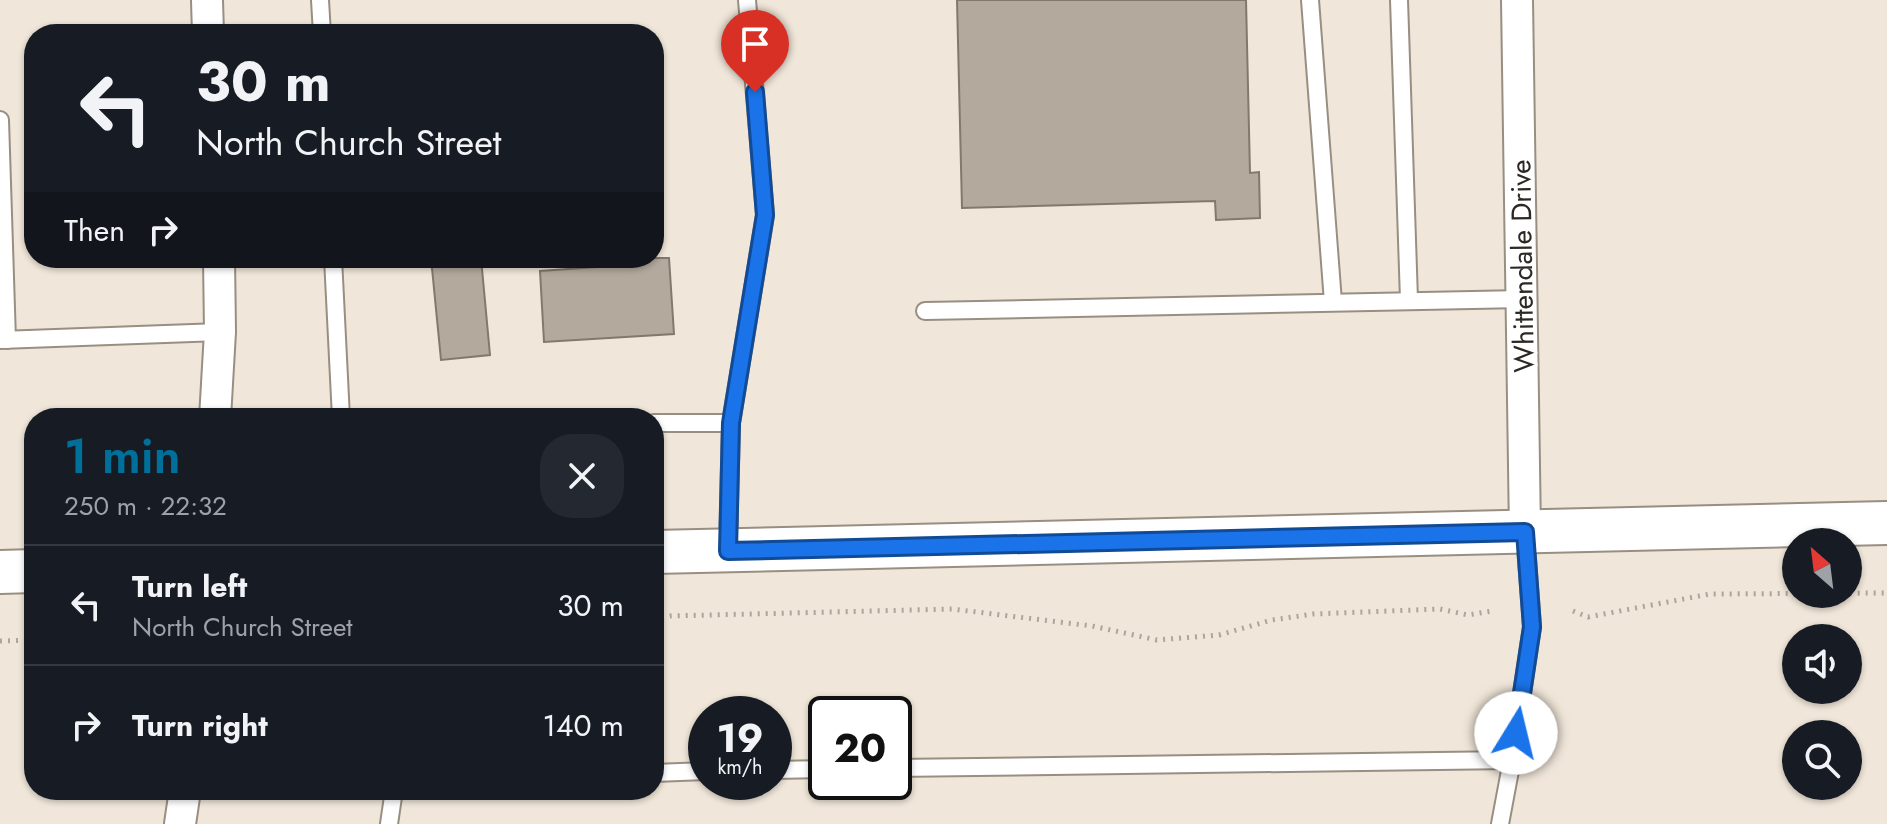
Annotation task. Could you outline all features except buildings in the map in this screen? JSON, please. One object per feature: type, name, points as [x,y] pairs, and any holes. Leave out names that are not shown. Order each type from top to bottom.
[{"type":"main road","points":[[664,552],[1887,523]]},
{"type":"main road","points":[[0,572],[24,571]]},
{"type":"street","points":[[207,0],[208,24]]},
{"type":"street","name":"Whittendale Drive","points":[[1517,0],[1525,532]]},
{"type":"street","points":[[216,408],[220,332],[219,268]]},
{"type":"street","points":[[180,824],[184,800]]},
{"type":"lane","points":[[320,0],[321,24]]},
{"type":"lane","points":[[728,551],[731,423],[765,215],[747,0]]},
{"type":"lane","points":[[1310,0],[1333,302]]},
{"type":"lane","points":[[1399,0],[1409,300]]},
{"type":"lane","points":[[0,120],[4,340],[220,332]]},
{"type":"lane","points":[[334,268],[340,408]]},
{"type":"lane","points":[[925,311],[1523,299]]},
{"type":"lane","points":[[664,423],[731,423]]},
{"type":"lane","points":[[1500,824],[1532,627],[1525,532]]},
{"type":"lane","points":[[912,768],[1512,760]]},
{"type":"lane","points":[[664,773],[688,772]]},
{"type":"lane","points":[[389,824],[393,800]]},
{"type":"path","points":[[1573,611],[1588,617],[1710,594],[1887,593]]},
{"type":"path","points":[[664,617],[952,609],[1092,626],[1157,640],[1219,635],[1272,620],[1313,614],[1440,609],[1468,615],[1492,611]]},
{"type":"path","points":[[0,641],[24,640]]},
{"type":"route","points":[[755,92],[765,215],[731,423],[728,551],[1525,532],[1532,627],[1516,733]]}]
